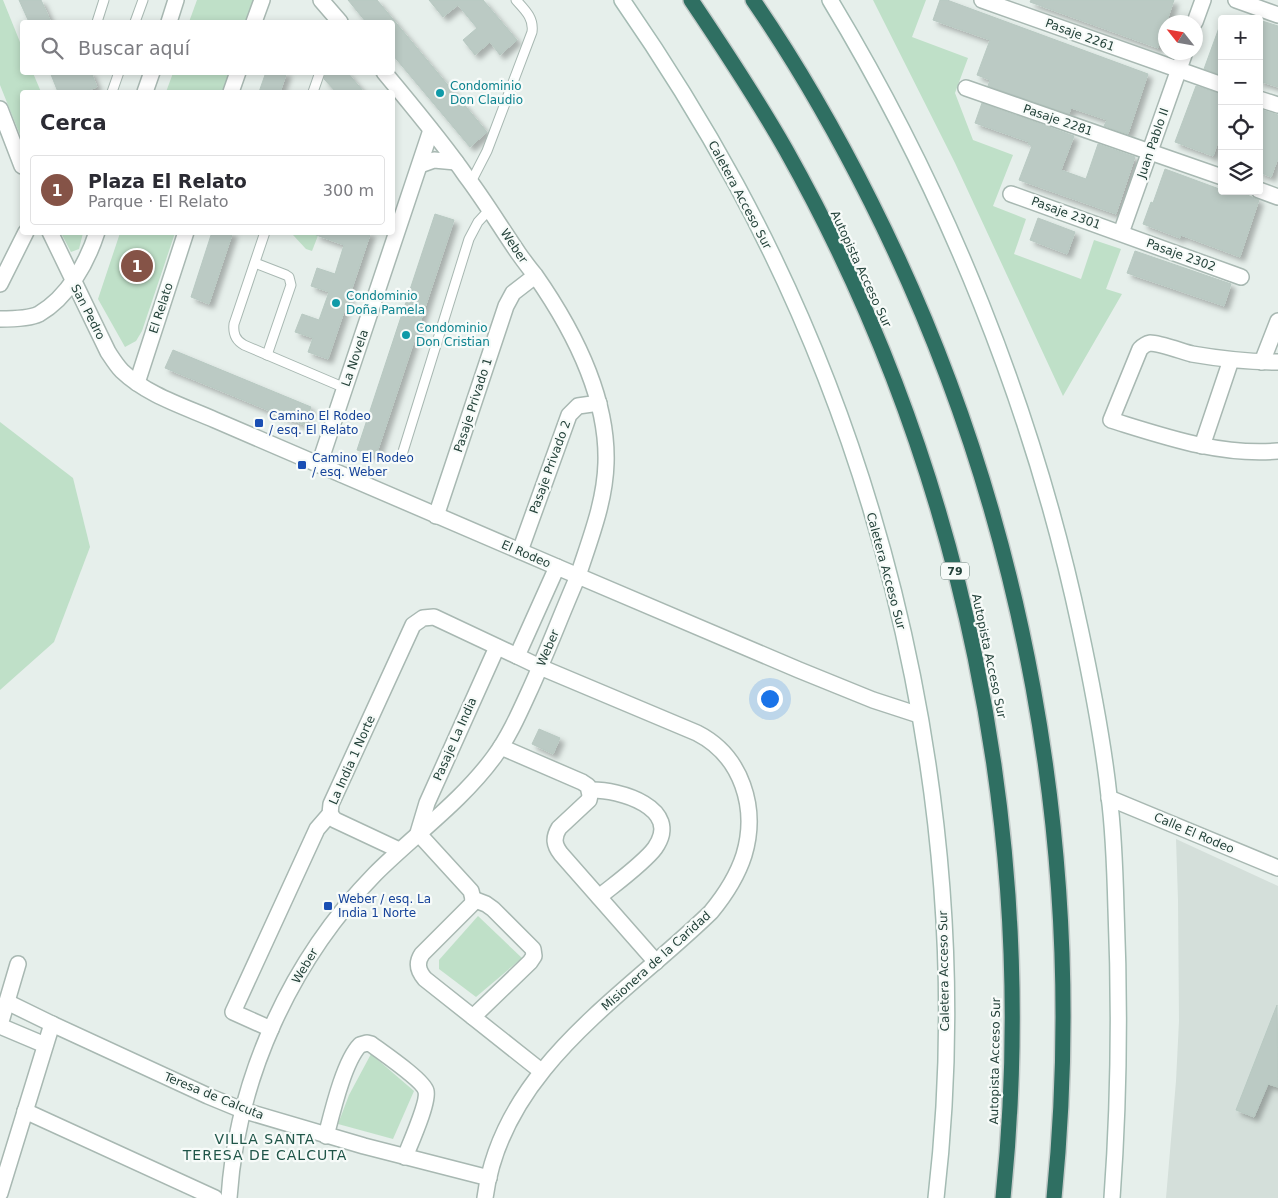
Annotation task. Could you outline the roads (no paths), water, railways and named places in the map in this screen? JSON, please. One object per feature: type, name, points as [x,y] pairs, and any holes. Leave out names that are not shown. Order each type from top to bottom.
[{"type":"highway","name":"Autopista Acceso Sur","points":[[691,0],[738,70],[785,149],[839,253],[878,340],[902,403],[925,468],[957,577],[973,644],[992,746],[1001,815],[1006,875],[1010,938],[1012,1066],[1003,1198]]},
{"type":"highway","points":[[753,0],[829,122],[878,216],[910,285],[936,346],[967,432],[996,523],[1011,582],[1037,707],[1048,782],[1060,906],[1063,1035],[1061,1100],[1054,1198]]},
{"type":"street","points":[[170,20],[176,0]]},
{"type":"street","points":[[255,20],[262,0]]},
{"type":"street","points":[[320,0],[338,20]]},
{"type":"street","name":"Caletera Acceso Sur","points":[[622,0],[687,98],[729,172],[769,249],[808,336],[848,441],[873,519],[897,607],[919,715],[937,843],[945,957],[945,1071],[936,1198]]},
{"type":"street","points":[[830,0],[864,58],[936,200],[982,305],[1007,371],[1044,485],[1071,588],[1096,709],[1109,798],[1116,889],[1119,1014],[1118,1088],[1112,1198]]},
{"type":"street","name":"Pasaje 2261","points":[[982,0],[1218,84]]},
{"type":"street","points":[[1198,15],[1203,0]]},
{"type":"street","points":[[1236,0],[1278,15]]},
{"type":"street","name":"Juan Pablo II","points":[[1121,233],[1182,60]]},
{"type":"street","points":[[146,90],[151,75]]},
{"type":"street","points":[[233,90],[237,75]]},
{"type":"street","name":"Weber","points":[[229,1198],[235,1142],[242,1110],[259,1056],[271,1029],[303,969],[329,928],[351,901],[400,850],[465,790],[501,747],[511,731],[578,576],[603,496],[606,462],[599,403],[590,377],[567,328],[536,276],[519,255],[471,182],[386,75]]},
{"type":"street","name":"Pasaje 2281","points":[[966,88],[1218,176]]},
{"type":"street","points":[[1263,99],[1278,105]]},
{"type":"street","points":[[0,109],[20,161]]},
{"type":"street","name":"La Novela","points":[[319,465],[431,130]]},
{"type":"street","points":[[420,165],[434,160],[456,162]]},
{"type":"street","points":[[1263,191],[1278,197]]},
{"type":"street","name":"Pasaje 2301","points":[[1011,194],[1121,233]]},
{"type":"street","name":"Pasaje 2302","points":[[1121,233],[1241,276]]},
{"type":"street","points":[[0,284],[24,235]]},
{"type":"street","name":"San Pedro","points":[[51,235],[108,352],[121,370],[137,383]]},
{"type":"street","points":[[0,319],[37,315],[58,299],[73,282],[91,251],[96,235]]},
{"type":"street","name":"El Relato","points":[[137,383],[185,235]]},
{"type":"street","name":"Pasaje Privado 1","points":[[436,516],[506,306],[513,293],[536,276]]},
{"type":"street","points":[[1262,362],[1278,321]]},
{"type":"street","points":[[1278,362],[1231,360],[1146,344],[1140,349],[1111,420],[1202,446],[1245,453],[1278,451]]},
{"type":"street","points":[[1202,446],[1231,360]]},
{"type":"street","name":"El Rodeo","points":[[137,383],[162,397],[556,567],[873,700],[919,715]]},
{"type":"street","name":"Pasaje Privado 2","points":[[520,551],[568,415],[578,406],[599,403]]},
{"type":"street","name":"Weber","points":[[517,656],[556,567]]},
{"type":"street","name":"Misionera de la Caridad","points":[[422,618],[428,616],[440,619],[540,667],[708,738],[725,754],[739,776],[747,801],[749,828],[745,850],[738,871],[722,899],[711,912],[573,1036],[541,1072],[525,1094],[512,1117],[495,1157],[485,1198]]},
{"type":"street","name":"La India 1 Norte","points":[[271,1029],[232,1012],[317,830],[330,814],[331,804],[410,630],[422,618]]},
{"type":"street","name":"Pasaje La India","points":[[418,833],[427,803],[497,647]]},
{"type":"street","points":[[501,747],[585,783],[590,790],[589,800],[559,828],[554,839],[557,850],[656,962]]},
{"type":"street","points":[[590,790],[614,792],[644,803],[654,810],[661,826],[659,840],[650,854],[599,897]]},
{"type":"street","name":"Calle El Rodeo","points":[[1109,798],[1278,868]]},
{"type":"street","points":[[330,814],[339,822],[400,850]]},
{"type":"street","points":[[418,833],[471,890],[473,899],[470,907],[422,954],[418,967],[425,978],[541,1072]]},
{"type":"street","points":[[473,899],[493,909],[533,949],[534,956],[473,1017]]},
{"type":"street","points":[[18,964],[0,1025],[45,1045]]},
{"type":"street","name":"Teresa de Calcuta","points":[[8,1002],[52,1024],[242,1110],[326,1136],[489,1178]]},
{"type":"street","points":[[4,1198],[0,1195],[52,1024]]},
{"type":"street","points":[[326,1136],[334,1103],[351,1060],[360,1045],[371,1044],[419,1081],[426,1090],[426,1099],[405,1157]]},
{"type":"street","points":[[25,1111],[215,1198]]},
{"type":"lane","points":[[98,20],[104,0]]},
{"type":"lane","points":[[137,20],[143,0]]},
{"type":"lane","points":[[471,182],[486,151],[532,32],[530,17],[516,0]]},
{"type":"lane","points":[[113,90],[118,75]]},
{"type":"lane","points":[[314,90],[319,75]]},
{"type":"lane","points":[[401,458],[469,239],[478,222],[490,209]]},
{"type":"lane","points":[[264,235],[233,330],[235,336],[240,343],[344,388]]},
{"type":"lane","points":[[255,263],[282,272],[291,281],[291,289],[267,355]]},
{"type":"place","name":"Condominio Don Claudio","points":[[440,93]]},
{"type":"place","name":"Plaza El Relato","points":[[137,266]]},
{"type":"place","name":"Condominio Doña Pamela","points":[[336,303]]},
{"type":"place","name":"Condominio Don Cristian","points":[[406,335]]},
{"type":"place","name":"Camino El Rodeo / esq. El Relato","points":[[259,423]]},
{"type":"place","name":"Camino El Rodeo / esq. Weber","points":[[302,465]]},
{"type":"place","name":"Weber / esq. La India 1 Norte","points":[[328,906]]},
{"type":"district","name":"VILLA SANTA TERESA DE CALCUTA","points":[[265,1148]]}]
